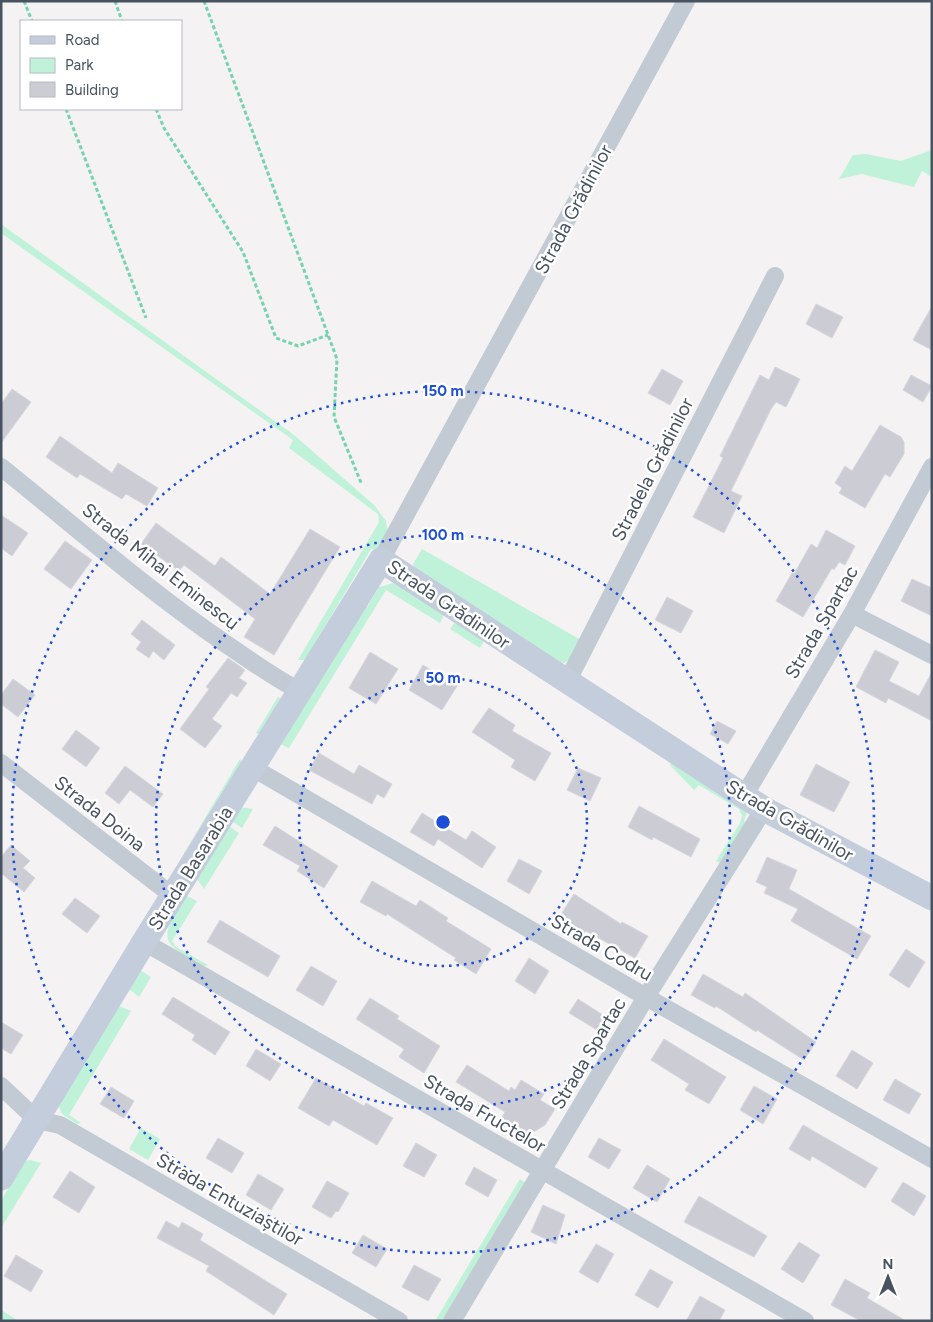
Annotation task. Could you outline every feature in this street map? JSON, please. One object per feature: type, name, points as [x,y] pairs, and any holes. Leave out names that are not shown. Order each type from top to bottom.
[{"type":"street","name":"Strada Grădinilor","points":[[686,1],[381,560],[754,802],[932,898]]},
{"type":"street","name":"Stradela Grădinilor","points":[[567,682],[775,276]]},
{"type":"street","name":"Strada Mihai Eminescu","points":[[1,467],[128,571],[199,625],[284,683],[300,691]]},
{"type":"street","name":"Strada Spartac","points":[[452,1321],[646,997],[754,802],[852,614],[932,467]]},
{"type":"street","name":"Strada Basarabia","points":[[1,1178],[144,942],[381,560]]},
{"type":"street","points":[[852,614],[932,655]]},
{"type":"street","name":"Strada Doina","points":[[1,763],[173,896]]},
{"type":"street","name":"Strada Codru","points":[[252,768],[646,997],[932,1159]]},
{"type":"street","name":"Strada Fructelor","points":[[144,942],[806,1321]]},
{"type":"street","points":[[1,1086],[37,1120]]},
{"type":"street","name":"Strada Entuziaștilor","points":[[37,1120],[60,1125],[399,1321]]},
{"type":"path","points":[[24,1],[32,20]]},
{"type":"path","points":[[115,1],[122,20]]},
{"type":"path","points":[[204,1],[338,360],[334,417],[362,485]]},
{"type":"path","points":[[66,110],[146,318]]},
{"type":"path","points":[[156,110],[164,128],[243,252],[276,338],[298,346],[328,334]]},
{"type":"green space","points":[[932,150],[932,177],[922,171],[914,187],[862,174],[839,179],[853,155],[866,154],[901,161]]},
{"type":"green space","points":[[1,224],[294,435],[374,505],[386,521],[388,533],[377,550],[371,549],[305,660],[298,660],[379,522],[378,514],[289,448],[293,440],[1,233]]},
{"type":"green space","points":[[422,549],[581,640],[570,660],[564,663],[559,662],[416,571],[413,564]]},
{"type":"green space","points":[[394,583],[444,614],[440,623],[386,590],[289,748],[280,744],[363,606],[367,607],[379,587]]},
{"type":"green space","points":[[455,622],[484,641],[480,648],[450,629]]},
{"type":"green space","points":[[278,697],[281,699],[259,735],[256,733]]},
{"type":"green space","points":[[240,759],[242,762],[183,855]]},
{"type":"green space","points":[[672,762],[747,812],[744,821],[746,822],[720,863],[716,861],[740,823],[742,816],[739,809],[699,785],[694,790],[670,765]]},
{"type":"green space","points":[[239,807],[253,809],[242,828],[230,820]]},
{"type":"green space","points":[[227,825],[239,833],[204,889],[197,879]]},
{"type":"green space","points":[[185,895],[197,901],[172,941],[176,947],[208,965],[202,967],[177,951],[168,937],[171,921]]},
{"type":"green space","points":[[138,969],[151,977],[139,997],[127,987]]},
{"type":"green space","points":[[119,1006],[131,1011],[69,1115],[81,1123],[77,1124],[62,1114],[58,1104]]},
{"type":"green space","points":[[141,1128],[160,1139],[148,1160],[129,1149]]},
{"type":"green space","points":[[30,1160],[41,1163],[1,1228],[1,1201],[24,1161]]},
{"type":"green space","points":[[520,1179],[527,1184],[442,1321],[435,1321]]},
{"type":"green space","points":[[1,1310],[19,1321],[1,1321]]},
{"type":"building","points":[[816,304],[843,317],[832,338],[806,324]]},
{"type":"building","points":[[932,306],[932,350],[913,340]]},
{"type":"building","points":[[775,367],[800,379],[786,407],[776,402],[771,409],[731,491],[742,496],[724,533],[693,517],[723,458],[720,456],[760,375],[769,380]]},
{"type":"building","points":[[662,369],[683,381],[670,405],[648,393]]},
{"type":"building","points":[[911,375],[932,386],[923,402],[903,390]]},
{"type":"building","points":[[12,389],[31,402],[1,443],[1,404]]},
{"type":"building","points":[[880,425],[901,437],[904,442],[904,454],[890,477],[885,474],[865,508],[839,493],[842,488],[835,483],[845,466],[852,471]]},
{"type":"building","points":[[60,436],[112,473],[118,463],[158,488],[147,506],[126,494],[122,499],[80,474],[77,478],[46,457]]},
{"type":"building","points":[[1,515],[28,533],[12,556],[1,548]]},
{"type":"building","points":[[156,523],[215,566],[221,557],[270,594],[310,529],[340,547],[274,655],[244,637],[255,619],[184,565],[179,571],[141,544]]},
{"type":"building","points":[[826,530],[855,546],[845,565],[839,562],[834,570],[832,568],[803,617],[776,601],[811,544],[817,548]]},
{"type":"building","points":[[65,541],[92,560],[71,589],[44,569]]},
{"type":"building","points":[[912,579],[932,588],[932,616],[901,601]]},
{"type":"building","points":[[667,597],[693,611],[681,633],[655,620]]},
{"type":"building","points":[[142,620],[175,645],[164,660],[153,651],[149,658],[136,649],[141,642],[131,634]]},
{"type":"building","points":[[875,650],[899,662],[889,681],[919,696],[932,672],[932,721],[888,698],[886,703],[856,687]]},
{"type":"building","points":[[370,652],[398,669],[376,704],[349,688]]},
{"type":"building","points":[[228,658],[245,670],[239,678],[247,683],[237,697],[231,693],[212,719],[222,726],[205,748],[180,729],[209,689],[206,687]]},
{"type":"building","points":[[423,665],[457,686],[442,710],[409,690]]},
{"type":"building","points":[[13,679],[35,695],[18,717],[1,704],[1,695]]},
{"type":"building","points":[[489,708],[515,725],[512,731],[551,753],[535,781],[511,767],[515,760],[472,732]]},
{"type":"building","points":[[717,721],[736,731],[728,744],[710,734]]},
{"type":"building","points":[[76,730],[100,748],[86,767],[62,749]]},
{"type":"building","points":[[319,753],[354,774],[359,765],[392,784],[384,798],[377,794],[372,804],[309,770]]},
{"type":"building","points":[[816,764],[850,782],[834,812],[800,795]]},
{"type":"building","points":[[125,766],[163,794],[153,807],[130,790],[119,804],[105,793]]},
{"type":"building","points":[[578,768],[601,778],[590,801],[567,790]]},
{"type":"building","points":[[639,806],[700,839],[691,857],[653,837],[652,840],[628,827]]},
{"type":"building","points":[[422,813],[466,840],[472,831],[496,847],[482,868],[438,839],[434,846],[410,832]]},
{"type":"building","points":[[275,826],[338,866],[324,888],[297,871],[300,866],[263,845]]},
{"type":"building","points":[[11,845],[30,861],[23,868],[35,878],[24,892],[1,873],[1,857]]},
{"type":"building","points":[[767,857],[797,870],[789,889],[871,936],[857,959],[791,921],[798,909],[764,893],[767,887],[756,882]]},
{"type":"building","points":[[519,859],[542,871],[529,894],[507,881]]},
{"type":"building","points":[[372,881],[416,906],[420,900],[448,918],[446,921],[491,949],[476,974],[454,960],[456,958],[387,914],[386,916],[360,902]]},
{"type":"building","points":[[574,894],[621,924],[622,922],[648,936],[635,958],[586,931],[584,933],[560,916]]},
{"type":"building","points":[[75,898],[100,916],[87,933],[62,914]]},
{"type":"building","points":[[220,920],[280,956],[268,977],[207,942]]},
{"type":"building","points":[[906,949],[925,962],[909,988],[889,975]]},
{"type":"building","points":[[529,958],[549,971],[535,994],[515,981]]},
{"type":"building","points":[[311,966],[337,981],[323,1006],[296,990]]},
{"type":"building","points":[[703,974],[743,997],[745,993],[816,1042],[804,1060],[716,1006],[715,1008],[691,995]]},
{"type":"building","points":[[173,997],[230,1032],[215,1055],[192,1040],[195,1035],[162,1014]]},
{"type":"building","points":[[370,998],[399,1016],[397,1019],[440,1046],[424,1073],[399,1057],[404,1049],[356,1019]]},
{"type":"building","points":[[578,999],[606,1017],[597,1030],[569,1013]]},
{"type":"building","points":[[1,1022],[23,1035],[11,1054],[1,1048]]},
{"type":"building","points":[[664,1039],[726,1077],[709,1104],[685,1090],[689,1084],[651,1060]]},
{"type":"building","points":[[256,1049],[281,1064],[270,1081],[246,1066]]},
{"type":"building","points":[[852,1050],[873,1063],[857,1089],[836,1076]]},
{"type":"building","points":[[467,1065],[509,1091],[511,1087],[515,1090],[521,1080],[544,1094],[540,1100],[555,1109],[545,1125],[532,1133],[525,1133],[501,1119],[505,1112],[456,1082]]},
{"type":"building","points":[[316,1078],[364,1106],[366,1103],[393,1118],[377,1145],[333,1120],[329,1126],[298,1108]]},
{"type":"building","points":[[895,1079],[921,1094],[909,1114],[883,1100]]},
{"type":"building","points":[[754,1086],[777,1099],[763,1124],[740,1110]]},
{"type":"building","points":[[111,1087],[134,1101],[124,1118],[100,1104]]},
{"type":"building","points":[[803,1125],[878,1168],[865,1188],[812,1156],[810,1161],[789,1149]]},
{"type":"building","points":[[218,1138],[244,1153],[232,1173],[206,1158]]},
{"type":"building","points":[[599,1138],[621,1150],[609,1169],[588,1157]]},
{"type":"building","points":[[416,1143],[437,1155],[424,1177],[403,1166]]},
{"type":"building","points":[[647,1165],[670,1179],[657,1202],[633,1188]]},
{"type":"building","points":[[474,1167],[497,1180],[488,1197],[465,1184]]},
{"type":"building","points":[[70,1171],[95,1187],[79,1213],[53,1197]]},
{"type":"building","points":[[258,1174],[284,1189],[271,1210],[246,1195]]},
{"type":"building","points":[[327,1181],[349,1193],[338,1212],[336,1211],[331,1218],[312,1207]]},
{"type":"building","points":[[903,1182],[926,1196],[914,1216],[891,1201]]},
{"type":"building","points":[[699,1196],[767,1236],[754,1257],[684,1222]]},
{"type":"building","points":[[543,1205],[565,1215],[556,1244],[531,1232]]},
{"type":"building","points":[[166,1221],[179,1228],[182,1222],[203,1234],[200,1240],[287,1294],[274,1315],[206,1271],[209,1266],[157,1238]]},
{"type":"building","points":[[363,1235],[387,1249],[376,1267],[352,1253]]},
{"type":"building","points":[[799,1242],[820,1255],[803,1283],[781,1269]]},
{"type":"building","points":[[596,1244],[614,1254],[598,1283],[579,1272]]},
{"type":"building","points":[[16,1255],[43,1271],[31,1292],[4,1276]]},
{"type":"building","points":[[414,1265],[441,1279],[428,1301],[402,1287]]},
{"type":"building","points":[[650,1269],[673,1282],[658,1308],[635,1295]]},
{"type":"building","points":[[845,1279],[870,1293],[867,1298],[906,1321],[861,1321],[831,1305]]},
{"type":"building","points":[[700,1296],[725,1310],[719,1321],[686,1321]]}]
